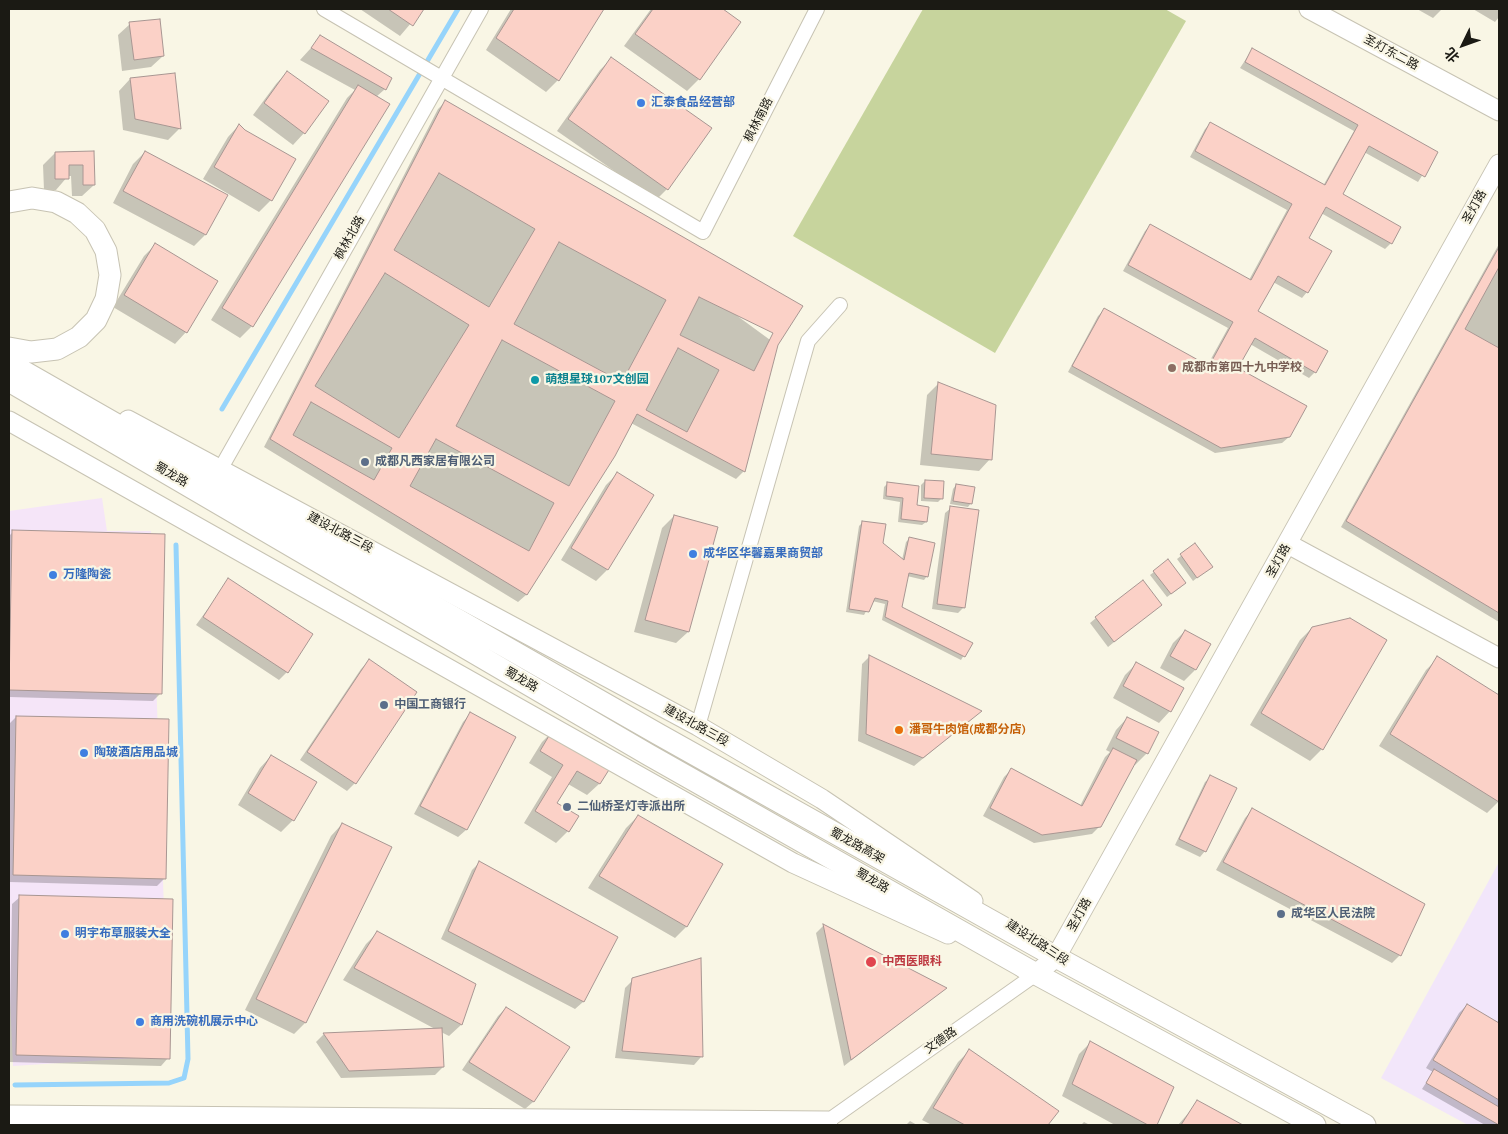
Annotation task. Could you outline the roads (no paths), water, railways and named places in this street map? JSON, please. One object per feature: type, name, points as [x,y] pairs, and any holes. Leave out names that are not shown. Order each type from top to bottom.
[{"type":"main road","name":"圣灯东二路","points":[[1310,9],[1499,111]]},
{"type":"main road","name":"圣灯路","points":[[1056,957],[1499,164]]},
{"type":"main road","points":[[9,202],[32,198],[56,202],[77,213],[94,230],[106,251],[110,275],[106,299],[96,320],[79,337],[58,349],[31,352],[9,348]]},
{"type":"main road","name":"建设北路三段","points":[[9,358],[221,468],[698,726],[822,798],[1056,957],[1365,1125]]},
{"type":"main road","name":"蜀龙路","points":[[9,363],[658,734]]},
{"type":"main road","name":"蜀龙路","points":[[9,381],[649,755],[1036,974]]},
{"type":"main road","name":"建设北路三段","points":[[9,421],[793,863],[1036,974],[1315,1125]]},
{"type":"main road","points":[[1288,544],[1499,658]]},
{"type":"main road","name":"蜀龙路高架","points":[[658,734],[1056,957]]},
{"type":"main road","name":"文德路","points":[[1036,974],[1056,957]]},
{"type":"main road","points":[[9,1115],[828,1123]]},
{"type":"street","points":[[324,9],[435,75]]},
{"type":"street","name":"枫林北路","points":[[221,468],[435,75],[481,9]]},
{"type":"street","name":"枫林南路","points":[[435,75],[703,232],[817,9]]},
{"type":"street","points":[[698,726],[808,341],[840,305]]},
{"type":"street","name":"文德路","points":[[828,1123],[1036,974]]},
{"type":"waterway","points":[[222,409],[458,9]]},
{"type":"waterway","points":[[15,1085],[169,1083],[184,1078],[188,1059],[176,545]]},
{"type":"place","name":"汇泰食品经营部","points":[[641,103]]},
{"type":"place","name":"成都市第四十九中学校","points":[[1172,368]]},
{"type":"place","name":"萌想星球107文创园","points":[[535,380]]},
{"type":"place","name":"成都凡西家居有限公司","points":[[365,462]]},
{"type":"place","name":"成华区华馨嘉果商贸部","points":[[693,554]]},
{"type":"place","name":"万隆陶瓷","points":[[53,575]]},
{"type":"place","name":"中国工商银行","points":[[384,705]]},
{"type":"place","name":"潘哥牛肉馆(成都分店)","points":[[899,730]]},
{"type":"place","name":"陶玻酒店用品城","points":[[84,753]]},
{"type":"place","name":"二仙桥圣灯寺派出所","points":[[567,807]]},
{"type":"place","name":"成华区人民法院","points":[[1281,914]]},
{"type":"place","name":"明宇布草服装大全","points":[[65,934]]},
{"type":"place","name":"中西医眼科","points":[[871,962]]},
{"type":"place","name":"商用洗碗机展示中心","points":[[140,1022]]}]
